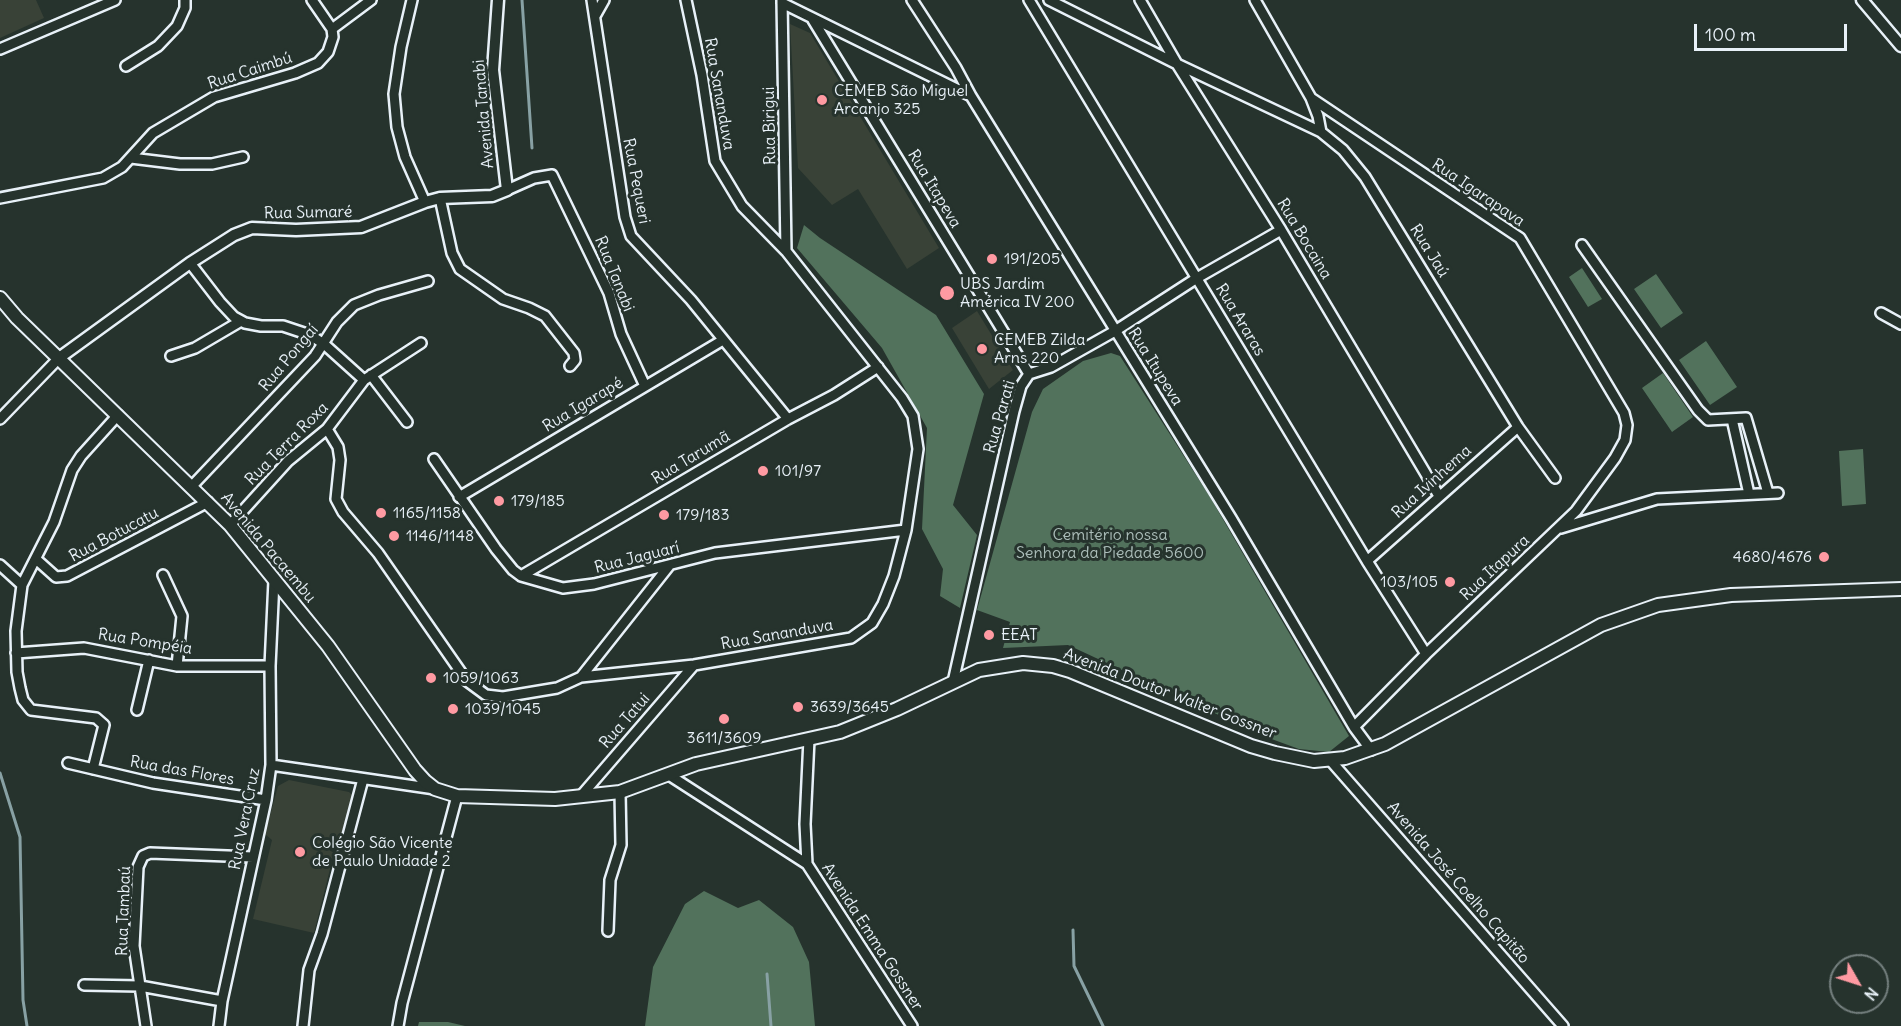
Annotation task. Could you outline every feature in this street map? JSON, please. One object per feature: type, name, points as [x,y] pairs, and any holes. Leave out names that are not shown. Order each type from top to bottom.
[{"type":"main road","name":"Avenida Pacaembu","points":[[0,298],[17,318],[230,525],[328,646],[415,770],[435,789]]},
{"type":"main road","name":"Avenida Doutor Walter Gossner","points":[[435,789],[457,796],[530,799],[580,797],[620,792],[696,764],[840,732],[897,709],[979,670],[1023,663],[1053,666],[1251,746],[1303,759],[1345,758],[1371,750],[1601,625],[1658,605],[1731,595],[1901,589]]},
{"type":"street","points":[[0,49],[115,0]]},
{"type":"street","points":[[126,66],[158,46],[177,26],[185,8],[185,0]]},
{"type":"street","points":[[312,0],[332,29],[371,0]]},
{"type":"street","points":[[412,0],[401,47],[394,94],[397,127],[405,157],[425,202]]},
{"type":"street","name":"Avenida Tanabi","points":[[498,0],[493,70],[507,190]]},
{"type":"street","name":"Rua Pequeri","points":[[592,0],[610,131],[625,216],[631,236],[691,300],[788,418]]},
{"type":"street","points":[[595,16],[604,0]]},
{"type":"street","name":"Rua Sananduva","points":[[327,429],[338,447],[340,460],[336,499],[343,512],[378,553],[467,681],[486,695],[503,697],[557,688],[581,677],[694,665],[851,638],[872,623],[883,604],[894,576],[906,530],[918,449],[913,416],[878,367],[786,251],[742,206],[715,161],[702,75],[686,0]]},
{"type":"street","name":"Rua Itupeva","points":[[912,0],[1232,518],[1353,727],[1371,750]]},
{"type":"street","name":"Rua Araras","points":[[1029,0],[1367,561],[1426,654]]},
{"type":"street","points":[[1049,0],[1321,132]]},
{"type":"street","name":"Rua Bocaina","points":[[1140,0],[1177,64],[1281,230],[1438,496]]},
{"type":"street","points":[[1255,0],[1311,98],[1321,132]]},
{"type":"street","points":[[1862,0],[1901,46]]},
{"type":"street","points":[[782,1],[813,20],[971,96]]},
{"type":"street","name":"Rua Birigui","points":[[782,1],[786,251]]},
{"type":"street","name":"Rua Itapeva","points":[[813,20],[1029,374]]},
{"type":"street","name":"Rua Caimbú","points":[[0,198],[103,178],[114,173],[153,133],[214,97],[295,73],[318,63],[328,52],[333,37],[332,29]]},
{"type":"street","name":"Rua Igarapava","points":[[1311,98],[1520,238],[1624,414]]},
{"type":"street","name":"Rua Jaú","points":[[1321,132],[1343,150],[1365,177],[1518,427],[1555,478]]},
{"type":"street","points":[[131,158],[201,164],[243,157]]},
{"type":"street","name":"Rua Sumaré","points":[[59,358],[190,263],[234,235],[252,228],[296,230],[361,227],[425,202],[440,198],[492,196],[534,178],[552,175]]},
{"type":"street","name":"Rua Tanabi","points":[[552,175],[609,294],[621,334],[645,386]]},
{"type":"street","points":[[440,198],[452,253],[459,269],[503,299],[545,316],[574,353],[575,360],[570,366]]},
{"type":"street","name":"Rua Parati","points":[[953,682],[1014,411],[1021,386],[1029,374],[1051,368],[1115,331],[1197,278],[1281,230]]},
{"type":"street","points":[[1559,529],[1657,499],[1773,493],[1746,418],[1708,420],[1698,410],[1582,245]]},
{"type":"street","points":[[190,263],[226,310],[241,321],[261,326],[295,328],[324,344],[368,377],[395,403],[407,422]]},
{"type":"street","name":"Rua Pongaí","points":[[192,486],[315,356],[337,322],[354,305],[428,281]]},
{"type":"street","points":[[1881,313],[1901,324]]},
{"type":"street","points":[[171,356],[195,348],[241,321]]},
{"type":"street","name":"Rua Igarapé","points":[[459,497],[723,340]]},
{"type":"street","name":"Rua Terra Roxa","points":[[230,525],[288,461],[327,429],[368,377],[421,343]]},
{"type":"street","points":[[0,419],[59,358]]},
{"type":"street","name":"Rua Tarumã","points":[[521,576],[788,418],[834,395],[878,367]]},
{"type":"street","name":"Rua Itapura","points":[[1353,727],[1576,511],[1615,458],[1625,440],[1627,425],[1624,414]]},
{"type":"street","points":[[93,769],[104,725],[96,718],[31,710],[20,688],[16,631],[22,585],[54,522],[72,470],[81,456],[118,416]]},
{"type":"street","points":[[1732,419],[1749,494]]},
{"type":"street","name":"Rua Ivinhema","points":[[1367,561],[1518,427]]},
{"type":"street","points":[[434,459],[496,549],[521,576]]},
{"type":"street","name":"Rua Botucatu","points":[[36,560],[56,577],[67,576],[208,502]]},
{"type":"street","name":"Rua Jaguarí","points":[[521,576],[563,588],[594,584],[715,553],[906,530]]},
{"type":"street","points":[[0,566],[22,585]]},
{"type":"street","points":[[581,677],[669,566]]},
{"type":"street","points":[[163,575],[182,616],[177,666]]},
{"type":"street","name":"Rua Vera Cruz","points":[[219,1026],[222,1001],[266,800],[271,765],[270,666],[274,580]]},
{"type":"street","name":"Rua Pompéia","points":[[16,653],[84,648],[177,666],[270,666]]},
{"type":"street","points":[[137,710],[149,660]]},
{"type":"street","name":"Rua Tatui","points":[[580,797],[694,665]]},
{"type":"street","name":"Avenida Emma Gossner","points":[[807,864],[805,824],[809,739]]},
{"type":"street","name":"Avenida José Coelho Capitão","points":[[1330,760],[1563,1026]]},
{"type":"street","name":"Rua das Flores","points":[[68,763],[153,783],[266,800]]},
{"type":"street","name":"Avenida Doutor Walter Gossner","points":[[271,765],[435,789]]},
{"type":"street","name":"Avenida Emma Gossner","points":[[669,775],[807,864],[912,1026]]},
{"type":"street","points":[[303,1026],[309,970],[322,934],[363,779]]},
{"type":"street","points":[[608,931],[610,880],[621,845],[620,792]]},
{"type":"street","points":[[398,1026],[457,796]]},
{"type":"street","name":"Rua Tambaú","points":[[140,986],[134,946],[138,867],[143,856],[150,853],[253,856]]},
{"type":"street","points":[[84,985],[140,986],[222,1001]]},
{"type":"street","points":[[140,986],[146,1026]]},
{"type":"shaded area","points":[[0,0],[36,0],[44,18],[0,38]]},
{"type":"shaded area","name":"CEMEB São Miguel Arcanjo 325","points":[[790,24],[810,33],[939,248],[907,269],[858,189],[832,205],[798,168]]},
{"type":"shaded area","name":"CEMEB Zilda Arns 220","points":[[977,311],[1013,370],[989,389],[952,328]]},
{"type":"shaded area","points":[[289,780],[349,792],[353,796],[340,838],[332,836],[326,848],[334,853],[314,933],[253,919],[272,840],[265,834],[278,786]]},
{"type":"green space","points":[[804,225],[936,315],[984,394],[953,505],[977,535],[960,608],[940,596],[943,569],[922,529],[927,428],[882,348],[797,248]]},
{"type":"green space","points":[[1582,268],[1602,299],[1588,307],[1569,277]]},
{"type":"green space","points":[[1656,274],[1683,313],[1661,328],[1634,289]]},
{"type":"green space","points":[[1706,341],[1737,387],[1710,405],[1679,360]]},
{"type":"green space","name":"Cemitério nossa Senhora da Piedade 5600","points":[[1111,353],[1120,356],[1210,497],[1349,736],[1329,752],[1299,749],[1266,737],[1068,645],[1003,648],[1010,622],[977,610],[1032,412],[1043,389],[1083,361]]},
{"type":"green space","points":[[1663,373],[1693,417],[1672,432],[1642,388]]},
{"type":"green space","points":[[1863,449],[1866,504],[1842,506],[1839,451]]},
{"type":"green space","points":[[704,891],[738,908],[759,900],[793,927],[809,962],[815,1026],[645,1026],[653,967],[685,904]]},
{"type":"green space","points":[[419,1022],[448,1022],[465,1026],[418,1026]]},
{"type":"waterway","points":[[522,0],[532,148]]},
{"type":"waterway","points":[[0,773],[20,837],[23,1000],[27,1026]]},
{"type":"waterway","points":[[1073,930],[1074,966],[1103,1026]]},
{"type":"waterway","points":[[767,974],[771,1026]]},
{"type":"place","name":"CEMEB São Miguel Arcanjo 325","points":[[822,100]]},
{"type":"place","name":"191/205","points":[[992,259]]},
{"type":"place","name":"UBS Jardim América IV 200","points":[[947,293]]},
{"type":"place","name":"CEMEB Zilda Arns 220","points":[[982,349]]},
{"type":"place","name":"101/97","points":[[763,471]]},
{"type":"place","name":"179/185","points":[[499,501]]},
{"type":"place","name":"1165/1158","points":[[381,513]]},
{"type":"place","name":"179/183","points":[[664,515]]},
{"type":"place","name":"1146/1148","points":[[394,536]]},
{"type":"place","name":"4680/4676","points":[[1824,557]]},
{"type":"place","name":"103/105","points":[[1450,582]]},
{"type":"place","name":"EEAT","points":[[989,635]]},
{"type":"place","name":"1059/1063","points":[[431,678]]},
{"type":"place","name":"3639/3645","points":[[798,707]]},
{"type":"place","name":"1039/1045","points":[[453,709]]},
{"type":"place","name":"3611/3609","points":[[724,719]]},
{"type":"place","name":"Colégio São Vicente de Paulo Unidade 2","points":[[300,852]]}]
